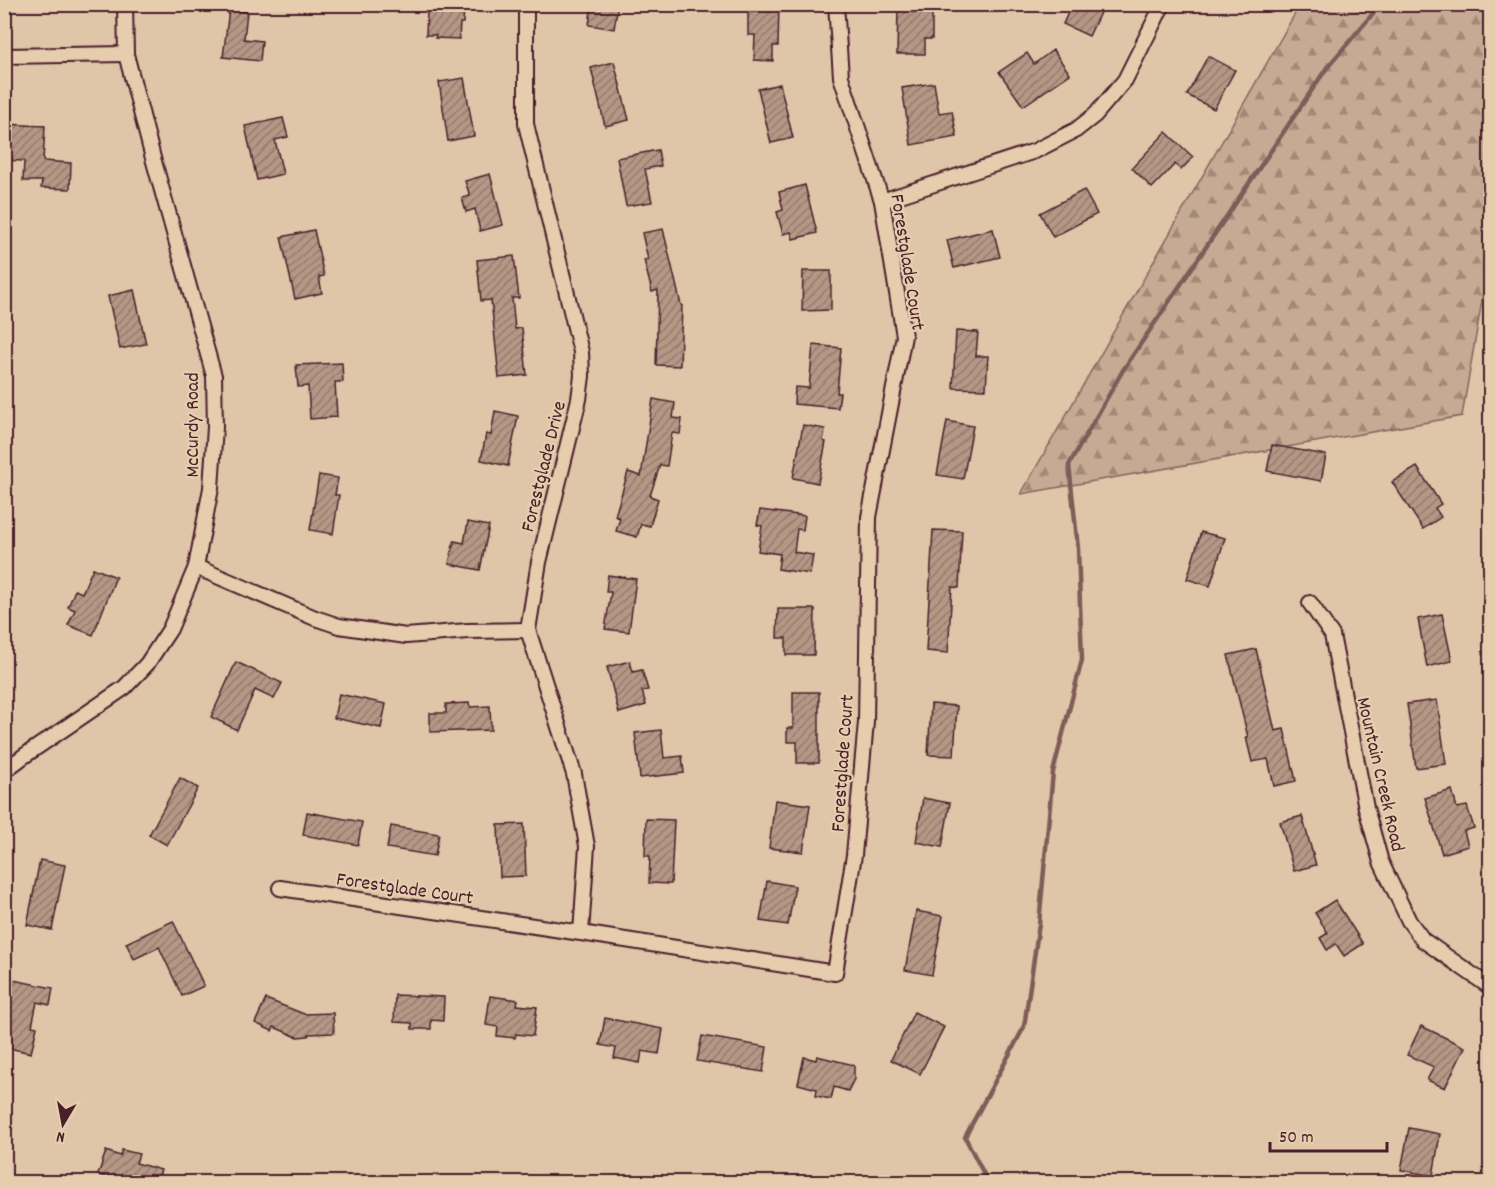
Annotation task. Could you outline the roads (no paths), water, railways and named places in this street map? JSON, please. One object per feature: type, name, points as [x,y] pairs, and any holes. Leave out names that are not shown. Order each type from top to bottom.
[{"type":"street","name":"McCurdy Road","points":[[4,771],[124,688],[147,664],[170,629],[196,567],[211,488],[215,427],[214,376],[126,54],[125,4]]},
{"type":"street","name":"Forestglade Drive","points":[[526,4],[526,124],[581,352],[582,376],[579,399],[539,562],[528,630],[574,774],[586,836],[581,933]]},
{"type":"street","name":"Forestglade Court","points":[[280,888],[835,973],[854,855],[866,722],[869,517],[904,336],[882,201],[842,77],[836,4]]},
{"type":"street","points":[[882,201],[1035,151],[1076,130],[1095,115],[1125,80],[1163,4]]},
{"type":"street","points":[[4,56],[126,54]]},
{"type":"street","points":[[196,567],[339,626],[406,636],[528,630]]},
{"type":"street","name":"Mountain Creek Road","points":[[1310,603],[1332,635],[1366,808],[1381,862],[1409,921],[1423,940],[1491,987]]},
{"type":"waterway","points":[[988,1182],[965,1137],[1024,1027],[1039,924],[1053,772],[1082,660],[1078,548],[1069,465],[1123,370],[1326,69],[1381,4]]}]
